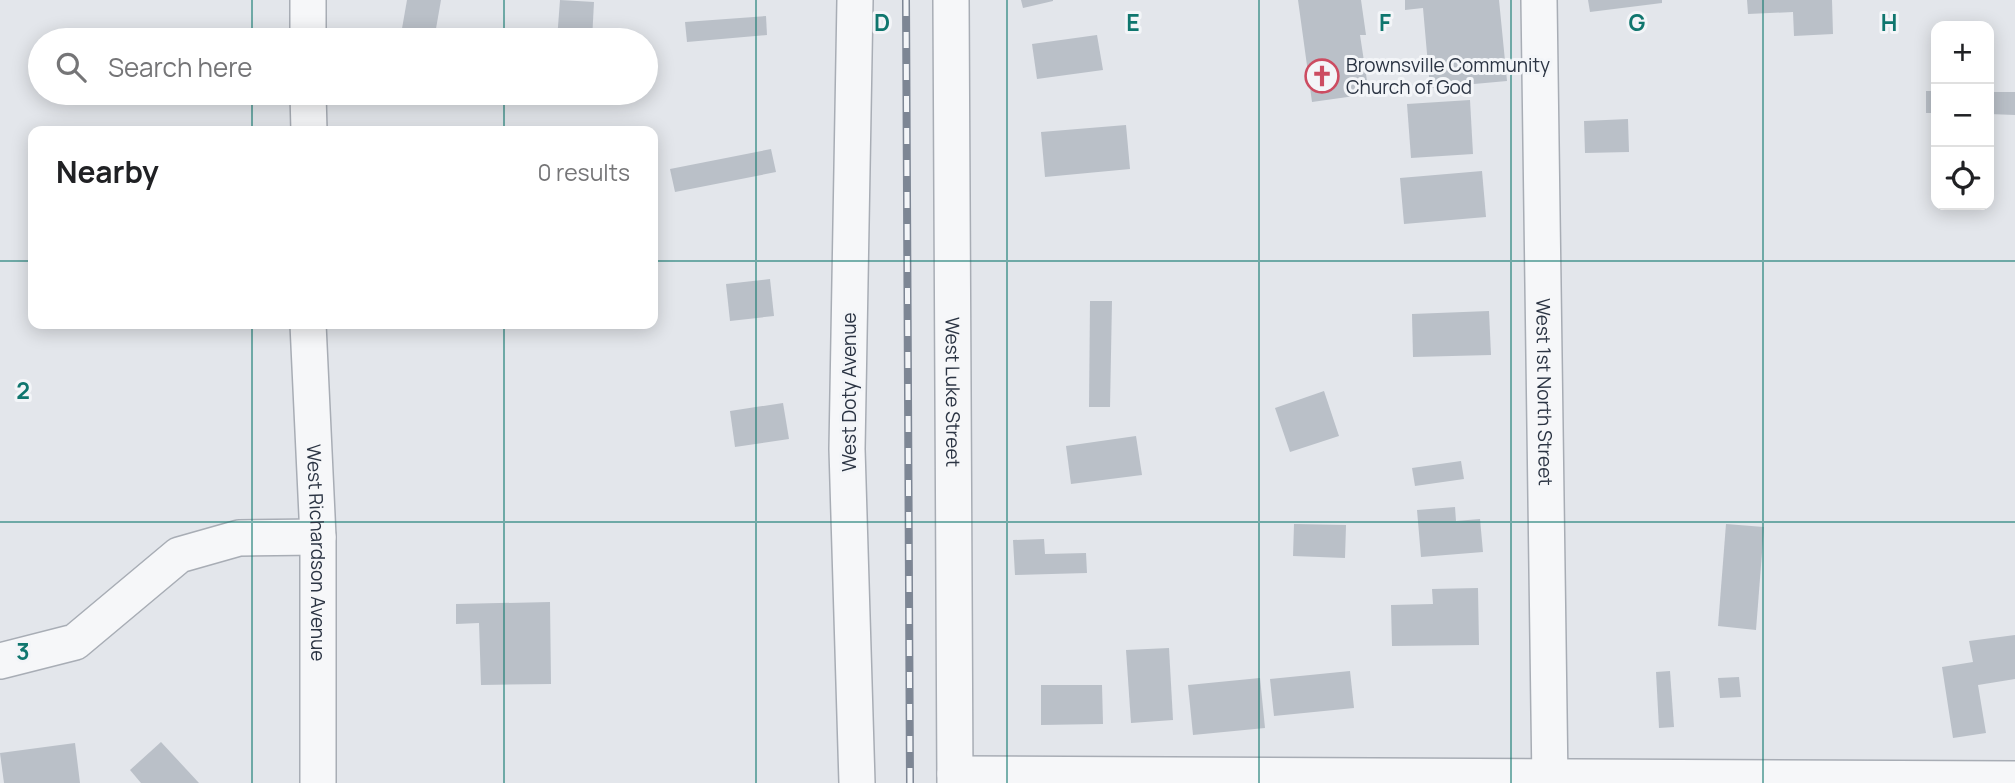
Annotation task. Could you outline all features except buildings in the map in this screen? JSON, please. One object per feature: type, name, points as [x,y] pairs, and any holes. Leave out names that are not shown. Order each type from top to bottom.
[{"type":"street","points":[[308,0],[308,28]]},
{"type":"street","name":"West Doty Avenue","points":[[855,0],[847,449],[857,783]]},
{"type":"street","name":"West Luke Street","points":[[951,0],[955,778]]},
{"type":"street","name":"West 1st North Street","points":[[1539,0],[1550,779]]},
{"type":"street","points":[[309,105],[309,126]]},
{"type":"street","name":"West Richardson Avenue","points":[[308,329],[318,537],[318,783]]},
{"type":"street","points":[[0,661],[75,642],[180,555],[239,538],[318,537]]},
{"type":"street","points":[[955,778],[2015,779]]},
{"type":"railway","points":[[906,0],[910,783]]},
{"type":"place","name":"Brownsville Community Church of God","points":[[1322,76]]}]
